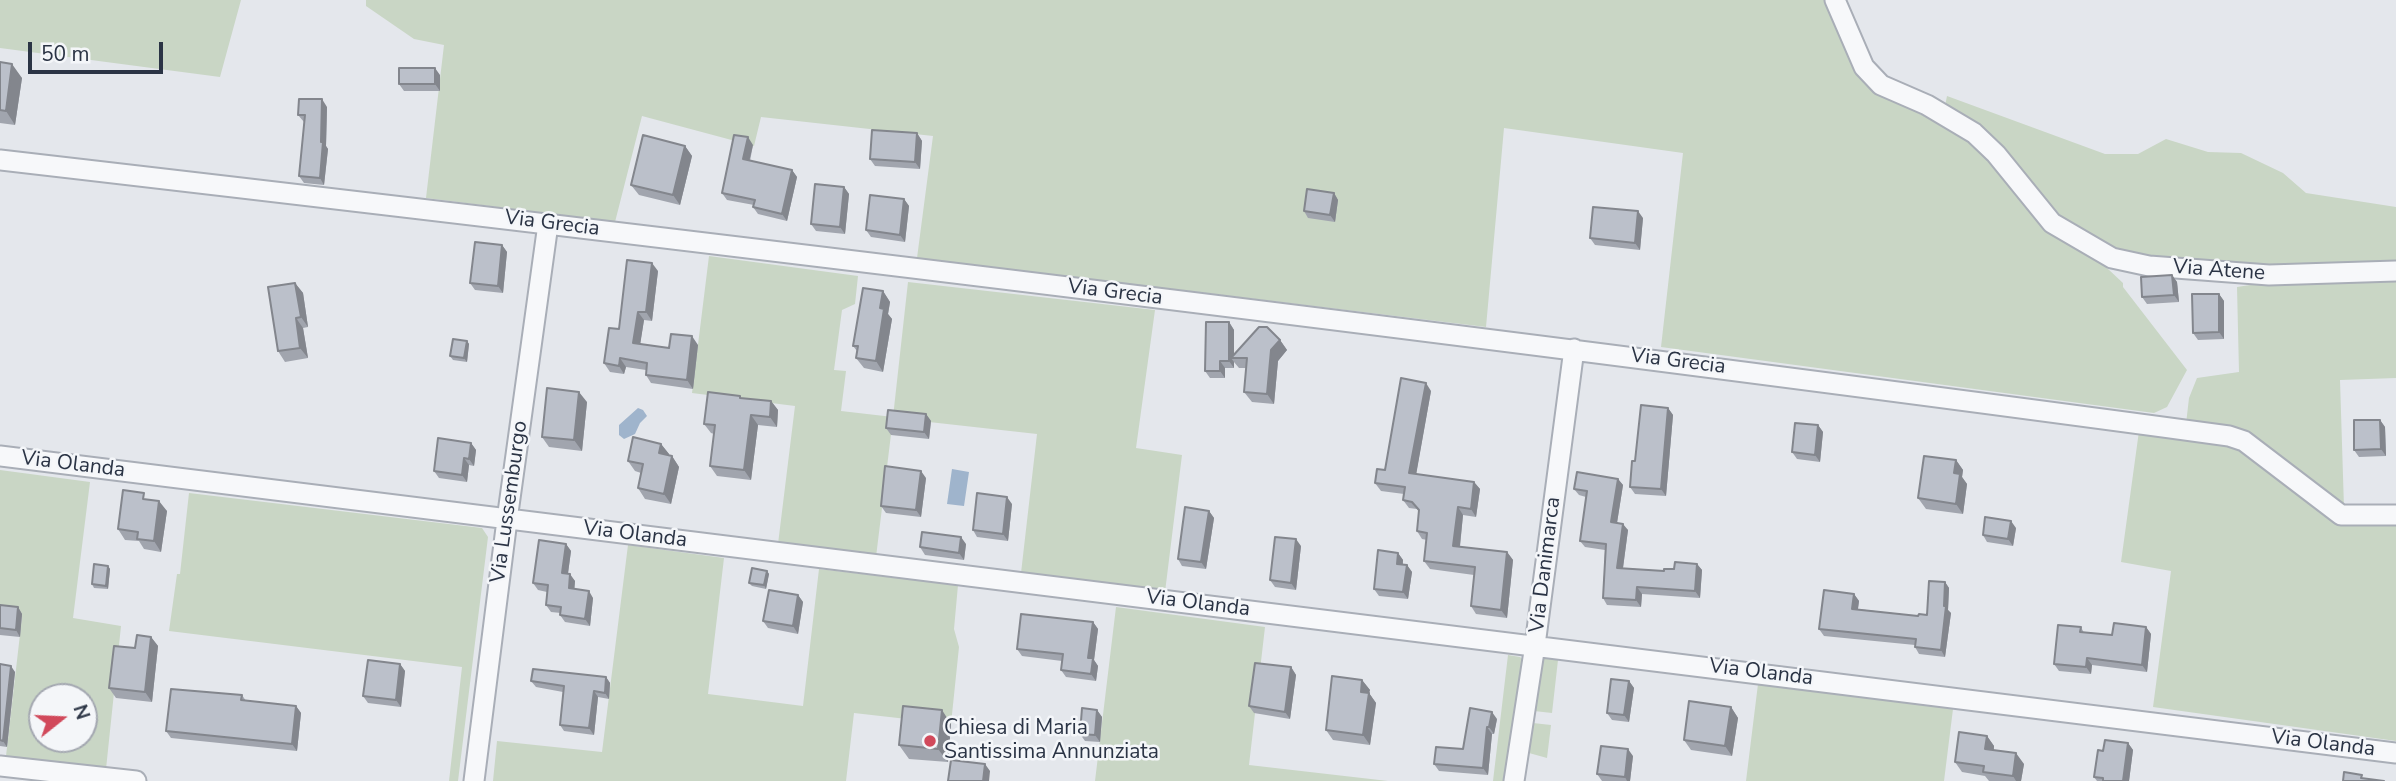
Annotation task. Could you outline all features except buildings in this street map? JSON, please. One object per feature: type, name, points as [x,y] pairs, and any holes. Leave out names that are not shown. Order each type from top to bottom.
[{"type":"street","name":"Via Atene","points":[[1835,0],[1864,67],[1881,85],[1927,105],[1973,133],[1996,155],[2052,223],[2112,258],[2149,266],[2269,275],[2396,271]]},
{"type":"street","name":"Via Grecia","points":[[0,160],[548,223],[1574,349],[2229,436],[2244,441],[2341,515],[2396,515]]},
{"type":"street","name":"Via Lussemburgo","points":[[474,781],[548,223]]},
{"type":"street","name":"Via Danimarca","points":[[1514,781],[1574,349]]},
{"type":"street","name":"Via Olanda","points":[[0,456],[2396,753]]},
{"type":"street","points":[[0,766],[136,781]]},
{"type":"green space","points":[[0,0],[241,0],[220,77],[0,48]]},
{"type":"green space","points":[[366,0],[1824,0],[1859,70],[1898,102],[1966,139],[1987,156],[2123,283],[2123,287],[2187,370],[2167,407],[2154,413],[1661,347],[1683,153],[1504,128],[1486,327],[917,258],[933,136],[761,117],[754,146],[642,116],[615,222],[426,198],[444,45],[414,39],[366,6]]},
{"type":"green space","points":[[1947,96],[2105,154],[2138,154],[2166,139],[2208,152],[2241,153],[2283,173],[2306,193],[2396,207],[2396,266],[2270,269],[2181,260],[2114,249],[2059,221],[1945,106]]},
{"type":"green space","points":[[709,256],[858,276],[855,304],[842,310],[834,370],[846,371],[841,411],[893,417],[908,282],[1155,310],[1136,448],[1182,455],[1165,592],[1021,573],[1037,434],[893,418],[876,557],[778,544],[795,406],[692,393]]},
{"type":"green space","points":[[2396,278],[2396,378],[2340,380],[2344,508],[2250,436],[2186,424],[2189,398],[2197,378],[2239,372],[2237,287],[2276,281]]},
{"type":"green space","points":[[2139,431],[2243,448],[2345,524],[2396,526],[2396,741],[2153,707],[2171,571],[2121,562]]},
{"type":"green space","points":[[0,470],[90,482],[73,618],[121,626],[106,769],[6,756],[22,617],[0,614]]},
{"type":"green space","points":[[189,493],[482,528],[488,537],[458,781],[449,781],[462,667],[169,631],[177,574],[180,574]]},
{"type":"green space","points":[[628,545],[724,558],[708,694],[803,706],[819,569],[958,585],[954,629],[959,647],[951,724],[854,713],[846,781],[493,781],[497,741],[602,752]]},
{"type":"green space","points":[[1116,607],[1265,627],[1249,765],[1388,781],[1095,781]]},
{"type":"green space","points":[[1508,655],[1520,657],[1525,661],[1505,781],[1493,781]]},
{"type":"green space","points":[[1545,658],[1558,660],[1552,713],[1534,711],[1541,663]]},
{"type":"green space","points":[[1758,684],[1953,709],[1944,781],[1746,781]]},
{"type":"green space","points":[[1533,723],[1551,725],[1547,758],[1529,753]]},
{"type":"water","points":[[638,408],[647,416],[635,434],[624,439],[619,435],[619,425]]},
{"type":"water","points":[[952,469],[969,472],[964,506],[947,504]]},
{"type":"place","name":"Chiesa di Maria Santissima Annunziata","points":[[930,741]]}]
